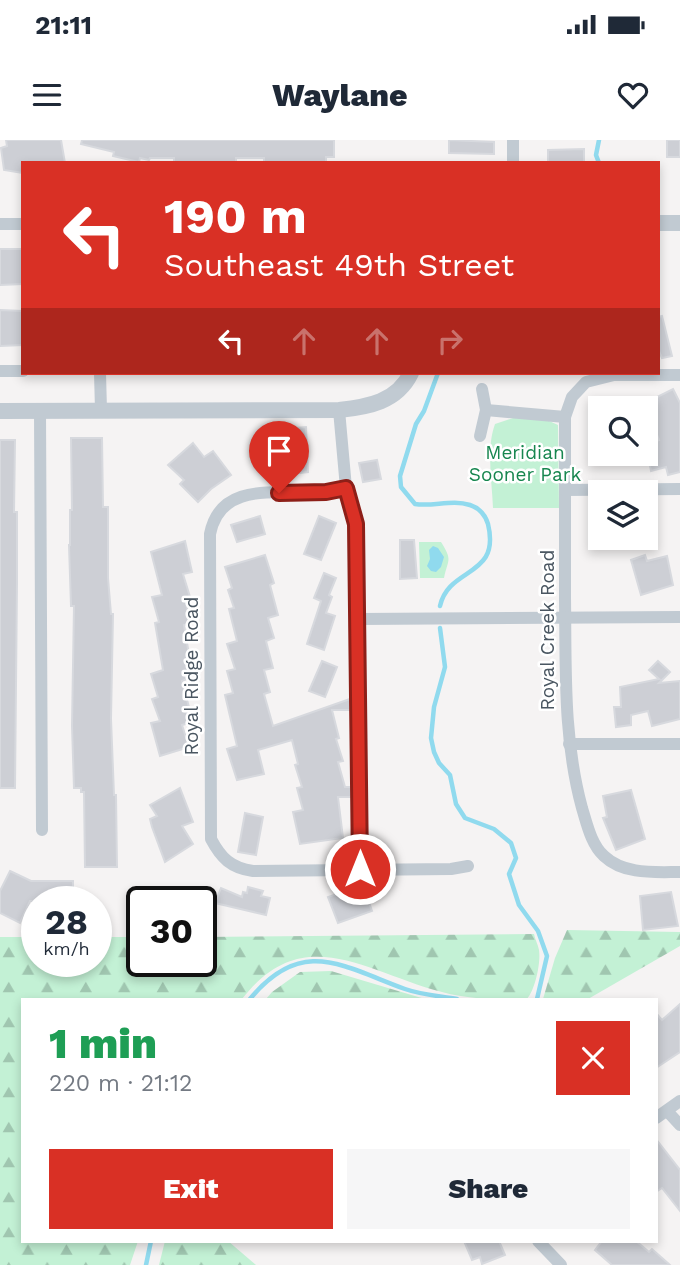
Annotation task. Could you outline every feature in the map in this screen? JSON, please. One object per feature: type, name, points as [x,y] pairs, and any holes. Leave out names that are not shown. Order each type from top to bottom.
[{"type":"street","points":[[513,140],[513,161]]},
{"type":"street","points":[[660,226],[680,223]]},
{"type":"street","points":[[0,224],[21,224]]},
{"type":"street","points":[[0,371],[21,371]]},
{"type":"street","points":[[660,374],[680,374]]},
{"type":"street","points":[[100,375],[101,411]]},
{"type":"street","points":[[0,411],[339,410],[366,407],[387,400],[409,375]]},
{"type":"street","name":"Royal Creek Road","points":[[623,375],[596,378],[579,388],[572,397],[565,417],[566,711],[569,744],[572,768],[588,830],[604,856],[628,869],[680,872]]},
{"type":"street","points":[[480,436],[486,410],[482,389]]},
{"type":"street","points":[[339,410],[346,488],[356,524],[360,869],[451,869],[468,866]]},
{"type":"street","points":[[486,410],[565,417]]},
{"type":"street","points":[[40,411],[42,830]]},
{"type":"street","name":"Royal Ridge Road","points":[[346,488],[326,492],[255,493],[232,500],[215,517],[211,534],[209,826],[211,839],[222,856],[240,869],[360,869]]},
{"type":"street","points":[[565,490],[680,489]]},
{"type":"street","points":[[359,619],[680,617]]},
{"type":"street","points":[[569,744],[680,744]]},
{"type":"street","points":[[680,1101],[662,1115],[680,1125]]},
{"type":"street","points":[[540,1243],[561,1265]]},
{"type":"green space","name":"Meridian Sooner Park","points":[[516,417],[547,420],[558,425],[559,508],[493,508],[490,465],[492,434],[495,424]]},
{"type":"green space","points":[[419,542],[441,542],[448,557],[444,578],[420,578]]},
{"type":"green space","points":[[567,930],[680,932],[680,946],[590,998],[543,998],[555,958]]},
{"type":"green space","points":[[534,934],[539,950],[539,962],[535,983],[528,998],[453,995],[336,958],[312,957],[288,962],[265,975],[243,998],[21,998],[21,1243],[137,1243],[130,1265],[0,1265],[0,937],[21,937],[21,977],[112,977],[112,937],[126,937],[126,977],[217,977],[217,937]]},
{"type":"green space","points":[[331,971],[422,998],[267,998],[300,972]]},
{"type":"green space","points":[[164,1243],[230,1243],[256,1265],[159,1265]]},
{"type":"water","points":[[433,546],[438,548],[444,557],[436,572],[427,566],[430,559],[429,550]]},
{"type":"building","points":[[6,140],[61,140],[65,161],[21,161],[21,173],[4,170],[1,148],[7,146]]},
{"type":"building","points":[[82,140],[334,140],[334,157],[326,157],[326,161],[236,158],[236,161],[174,161],[174,158],[140,158],[139,161],[135,161],[113,156],[114,152],[81,144]]},
{"type":"building","points":[[449,140],[494,142],[494,154],[449,153]]},
{"type":"building","points":[[667,140],[680,140],[680,157],[667,157]]},
{"type":"building","points":[[584,149],[584,161],[548,161],[548,150]]},
{"type":"building","points":[[0,249],[21,249],[21,284],[0,285]]},
{"type":"building","points":[[0,310],[21,311],[21,345],[0,346]]},
{"type":"building","points":[[660,316],[672,356],[662,358],[660,354]]},
{"type":"building","points":[[673,389],[680,403],[680,472],[668,475],[666,467],[651,471],[650,466],[658,466],[658,396]]},
{"type":"building","points":[[306,427],[308,472],[273,476],[269,430]]},
{"type":"building","points":[[71,438],[102,438],[103,507],[108,507],[108,578],[113,614],[111,719],[117,867],[85,867],[84,792],[81,792],[81,788],[74,788],[74,606],[71,606],[69,545],[72,510]]},
{"type":"building","points":[[0,440],[15,440],[15,788],[0,788]]},
{"type":"building","points":[[193,443],[204,457],[213,451],[231,475],[198,502],[180,484],[184,480],[168,465]]},
{"type":"building","points":[[377,460],[381,479],[363,482],[359,463]]},
{"type":"building","points":[[260,516],[265,534],[237,542],[231,525]]},
{"type":"building","points":[[319,516],[336,523],[321,560],[304,554]]},
{"type":"building","points":[[400,540],[414,540],[417,578],[400,579]]},
{"type":"building","points":[[185,541],[192,572],[183,574],[190,597],[185,599],[191,624],[184,625],[192,672],[186,674],[187,679],[182,681],[193,722],[182,725],[189,747],[160,756],[151,723],[160,721],[152,699],[158,697],[151,674],[163,670],[155,623],[159,622],[152,597],[162,595],[151,552]]},
{"type":"building","points":[[265,555],[274,583],[270,585],[278,615],[268,618],[274,638],[266,641],[273,668],[264,670],[270,692],[264,694],[273,726],[350,699],[350,710],[332,710],[339,738],[336,739],[343,761],[338,762],[345,787],[351,787],[351,797],[338,797],[343,838],[300,844],[293,812],[303,810],[297,788],[302,787],[295,765],[298,764],[292,740],[258,750],[264,774],[237,780],[227,749],[237,746],[225,695],[233,693],[227,671],[235,669],[227,644],[237,641],[229,609],[234,608],[228,590],[232,588],[225,567]]},
{"type":"building","points":[[645,555],[647,561],[667,556],[673,585],[641,595],[631,560]]},
{"type":"building","points":[[324,573],[336,578],[326,613],[335,616],[324,650],[307,644],[321,601],[314,598]]},
{"type":"building","points":[[322,661],[337,667],[325,697],[309,691]]},
{"type":"building","points":[[658,661],[670,672],[659,683],[680,681],[680,719],[652,726],[648,711],[631,715],[631,725],[616,727],[614,707],[621,707],[620,687],[659,679],[649,670]]},
{"type":"building","points":[[180,788],[193,822],[182,826],[193,844],[165,862],[150,819],[157,816],[150,805]]},
{"type":"building","points":[[631,790],[645,839],[616,850],[603,818],[607,817],[603,796]]},
{"type":"building","points":[[245,813],[263,817],[256,855],[238,852]]},
{"type":"building","points":[[10,871],[31,881],[73,881],[73,886],[21,886],[20,923],[0,913],[0,891]]},
{"type":"building","points":[[248,887],[263,891],[261,896],[270,898],[266,915],[217,903],[221,888],[242,897],[243,892],[247,893]]},
{"type":"building","points":[[345,891],[347,897],[365,891],[372,911],[338,923],[328,897]]},
{"type":"building","points":[[671,892],[678,926],[643,930],[640,896]]},
{"type":"building","points":[[680,1004],[680,1052],[658,1067],[658,1015],[662,1020]]},
{"type":"building","points":[[658,1142],[680,1170],[680,1211],[662,1188],[658,1191]]},
{"type":"building","points":[[465,1243],[500,1243],[505,1255],[482,1264],[480,1257],[472,1260]]},
{"type":"building","points":[[600,1243],[638,1243],[649,1252],[652,1249],[670,1265],[612,1265],[595,1250]]},
{"type":"waterway","points":[[598,161],[596,155],[599,140]]},
{"type":"waterway","points":[[437,375],[424,411],[416,424],[400,476],[401,487],[415,504],[456,503],[476,508],[487,520],[490,541],[487,554],[481,563],[453,584],[445,593],[440,606]]},
{"type":"waterway","points":[[440,628],[445,667],[434,707],[431,738],[434,752],[439,763],[450,775],[456,804],[465,818],[494,829],[511,843],[516,858],[509,874],[519,905],[538,931],[547,956],[537,998]]},
{"type":"waterway","points":[[251,998],[269,980],[287,968],[305,962],[342,965],[411,991],[450,998]]},
{"type":"waterway","points":[[146,1265],[151,1243]]},
{"type":"route","points":[[279,493],[326,492],[346,488],[356,524],[360,869]]}]
